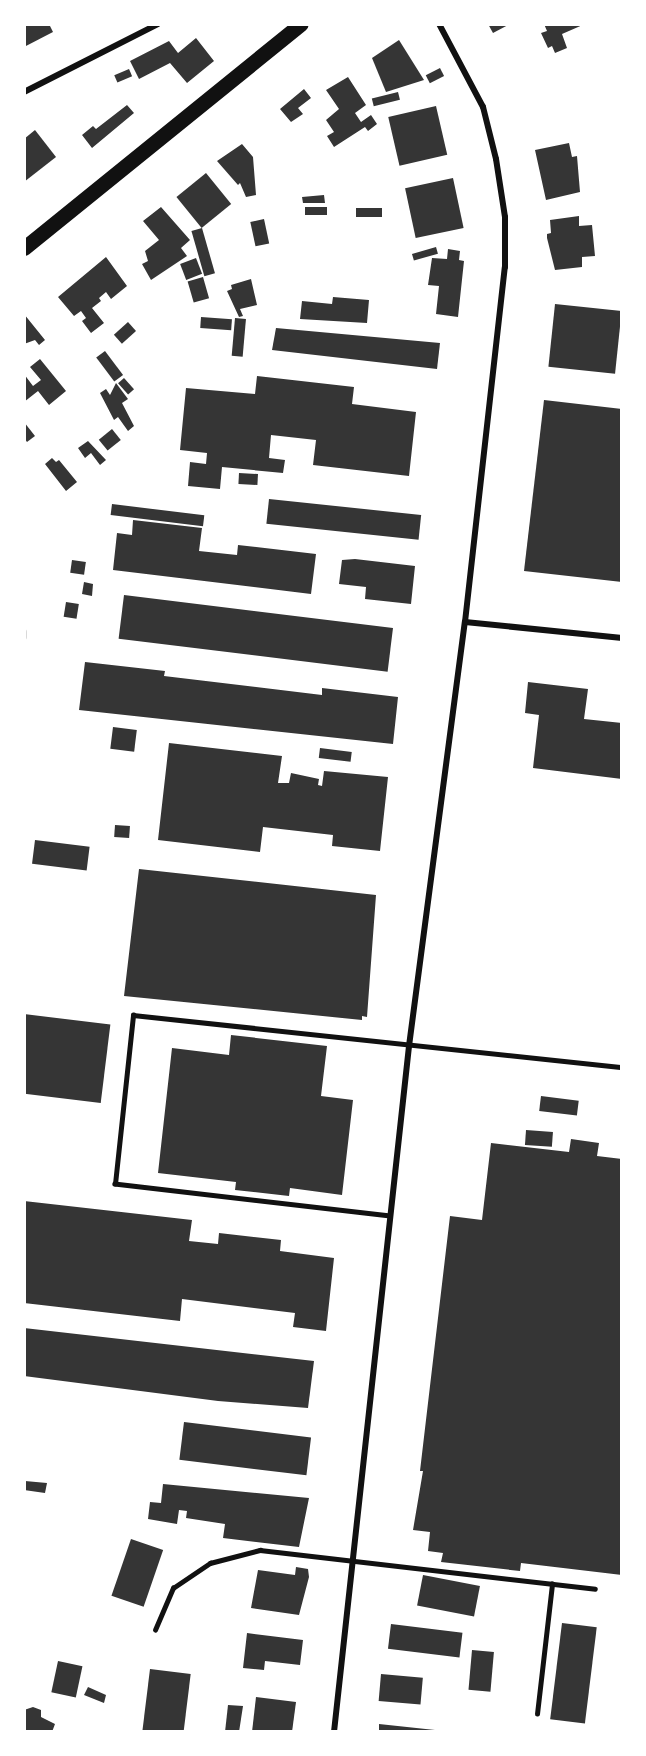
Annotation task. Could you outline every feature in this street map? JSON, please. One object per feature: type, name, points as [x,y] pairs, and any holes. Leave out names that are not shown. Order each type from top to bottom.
[{"type":"main road","points":[[24,248],[301,24]]},
{"type":"street","points":[[24,92],[158,24]]},
{"type":"street","points":[[334,1732],[409,1046],[465,622],[505,267],[505,216],[496,159],[483,106],[439,24]]},
{"type":"street","points":[[465,622],[622,638]]},
{"type":"lane","points":[[390,1216],[115,1184],[133,1015],[622,1067]]},
{"type":"lane","points":[[156,1630],[173,1588],[210,1563],[260,1550],[353,1559],[595,1589]]},
{"type":"lane","points":[[537,1714],[552,1584]]},
{"type":"building","points":[[24,24],[49,24],[53,32],[24,47]]},
{"type":"building","points":[[488,24],[510,24],[493,33]]},
{"type":"building","points":[[544,24],[585,24],[562,34],[567,48],[555,53],[552,46],[548,48],[541,33],[547,31]]},
{"type":"building","points":[[196,38],[214,61],[187,83],[170,63],[139,79],[130,61],[169,41],[178,53]]},
{"type":"building","points":[[399,40],[424,80],[386,92],[372,58]]},
{"type":"building","points":[[440,68],[444,76],[430,83],[426,75]]},
{"type":"building","points":[[129,69],[132,76],[117,83],[114,75]]},
{"type":"building","points":[[348,77],[366,105],[355,113],[361,122],[371,115],[377,124],[368,131],[365,127],[334,147],[327,136],[334,132],[326,120],[339,109],[326,90]]},
{"type":"building","points":[[304,89],[311,98],[298,108],[303,114],[291,122],[280,109]]},
{"type":"building","points":[[398,92],[400,100],[374,106],[372,99]]},
{"type":"building","points":[[127,105],[134,113],[92,148],[82,135],[93,126],[96,129]]},
{"type":"building","points":[[436,106],[447,155],[400,166],[388,117]]},
{"type":"building","points":[[35,130],[56,157],[24,182],[24,139]]},
{"type":"building","points":[[569,143],[572,157],[577,156],[580,192],[546,200],[535,150]]},
{"type":"building","points":[[242,144],[253,157],[256,195],[246,197],[240,183],[238,185],[217,161]]},
{"type":"building","points":[[206,173],[231,204],[202,228],[176,197]]},
{"type":"building","points":[[453,178],[464,228],[416,238],[405,188]]},
{"type":"building","points":[[324,195],[325,203],[303,203],[302,197]]},
{"type":"building","points":[[161,207],[190,240],[181,248],[187,256],[151,280],[142,264],[148,261],[145,251],[159,240],[143,221]]},
{"type":"building","points":[[305,207],[327,207],[327,215],[305,215]]},
{"type":"building","points":[[356,208],[382,208],[382,217],[356,217]]},
{"type":"building","points":[[579,216],[579,226],[592,225],[595,256],[582,257],[582,267],[555,270],[547,238],[547,234],[551,233],[550,220]]},
{"type":"building","points":[[264,219],[269,243],[256,246],[250,222]]},
{"type":"building","points":[[202,228],[215,273],[204,276],[191,231]]},
{"type":"building","points":[[436,247],[438,254],[414,261],[412,254]]},
{"type":"building","points":[[448,249],[460,251],[459,260],[464,261],[458,317],[436,314],[439,286],[428,285],[432,258],[447,259]]},
{"type":"building","points":[[106,257],[127,286],[111,299],[106,292],[99,298],[101,301],[92,308],[104,323],[91,333],[82,321],[86,318],[81,311],[74,316],[58,297]]},
{"type":"building","points":[[196,258],[202,274],[186,280],[180,264]]},
{"type":"building","points":[[203,277],[209,298],[194,303],[188,281]]},
{"type":"building","points":[[251,279],[257,305],[240,309],[243,316],[239,317],[227,291],[232,289],[231,285]]},
{"type":"building","points":[[333,297],[369,300],[367,323],[300,319],[302,301],[332,304]]},
{"type":"building","points":[[555,304],[622,311],[615,374],[548,367]]},
{"type":"building","points":[[24,314],[45,340],[39,345],[35,340],[24,344]]},
{"type":"building","points":[[201,317],[232,319],[231,330],[200,328]]},
{"type":"building","points":[[235,318],[246,319],[243,357],[232,356]]},
{"type":"building","points":[[128,322],[136,331],[122,344],[114,335]]},
{"type":"building","points":[[276,328],[440,343],[437,369],[272,350]]},
{"type":"building","points":[[105,351],[123,375],[114,382],[96,358]]},
{"type":"building","points":[[40,359],[66,391],[49,405],[38,391],[24,402],[24,374],[33,386],[41,380],[30,367]]},
{"type":"building","points":[[257,376],[354,387],[352,404],[416,412],[409,476],[313,465],[316,440],[271,435],[269,458],[285,460],[283,473],[222,467],[220,489],[188,486],[190,462],[206,464],[207,453],[180,450],[186,388],[255,394]]},
{"type":"building","points":[[124,378],[134,389],[128,395],[118,383]]},
{"type":"building","points":[[116,383],[128,399],[122,403],[134,426],[128,431],[118,417],[114,420],[100,393],[106,389],[110,395]]},
{"type":"building","points":[[544,400],[622,409],[622,582],[524,571]]},
{"type":"building","points":[[24,422],[35,436],[27,442],[24,438]]},
{"type":"building","points":[[112,429],[121,440],[108,451],[99,440]]},
{"type":"building","points":[[88,441],[106,460],[100,465],[91,453],[85,458],[78,448]]},
{"type":"building","points":[[52,458],[56,462],[59,460],[77,482],[66,491],[45,464]]},
{"type":"building","points":[[239,473],[258,474],[257,485],[238,484]]},
{"type":"building","points":[[269,499],[421,515],[419,540],[266,524]]},
{"type":"building","points":[[112,504],[204,515],[203,526],[111,515]]},
{"type":"building","points":[[133,520],[202,528],[199,551],[237,555],[238,545],[316,554],[311,594],[113,570],[117,533],[132,535]]},
{"type":"building","points":[[355,559],[415,566],[411,604],[365,599],[366,587],[339,584],[342,560]]},
{"type":"building","points":[[72,560],[86,562],[84,575],[70,573]]},
{"type":"building","points":[[84,582],[93,584],[92,596],[82,594]]},
{"type":"building","points":[[124,595],[393,628],[388,672],[119,639]]},
{"type":"building","points":[[66,602],[79,604],[76,619],[64,617]]},
{"type":"building","points":[[85,662],[165,671],[164,676],[322,695],[322,688],[398,697],[393,744],[79,710]]},
{"type":"building","points":[[528,682],[588,689],[584,719],[622,723],[622,779],[533,768],[539,715],[525,713]]},
{"type":"building","points":[[113,727],[137,730],[134,752],[110,749]]},
{"type":"building","points":[[169,743],[282,756],[278,783],[289,783],[291,773],[319,779],[318,785],[322,786],[324,771],[388,777],[380,851],[332,846],[333,835],[263,827],[260,852],[158,840]]},
{"type":"building","points":[[320,748],[352,752],[351,762],[319,758]]},
{"type":"building","points":[[115,825],[130,826],[129,838],[114,837]]},
{"type":"building","points":[[35,840],[90,847],[87,871],[32,864]]},
{"type":"building","points":[[139,869],[376,895],[367,1017],[362,1016],[362,1020],[124,996]]},
{"type":"building","points":[[24,1014],[110,1025],[101,1103],[24,1094]]},
{"type":"building","points":[[231,1035],[327,1046],[321,1096],[353,1100],[342,1195],[290,1188],[289,1196],[235,1190],[236,1182],[158,1173],[172,1048],[229,1055]]},
{"type":"building","points":[[541,1096],[579,1101],[577,1116],[539,1111]]},
{"type":"building","points":[[526,1130],[553,1132],[552,1147],[525,1145]]},
{"type":"building","points":[[571,1139],[599,1143],[597,1156],[622,1159],[622,1575],[521,1563],[520,1571],[441,1562],[443,1553],[428,1551],[430,1532],[413,1530],[423,1471],[420,1471],[450,1216],[482,1220],[491,1143],[569,1152]]},
{"type":"building","points":[[24,1201],[192,1220],[189,1241],[218,1244],[219,1233],[281,1240],[280,1251],[334,1258],[326,1331],[293,1327],[295,1313],[182,1299],[180,1321],[24,1303]]},
{"type":"building","points":[[24,1328],[314,1361],[308,1408],[218,1401],[24,1376]]},
{"type":"building","points":[[184,1422],[311,1438],[306,1475],[179,1460]]},
{"type":"building","points":[[25,1481],[47,1483],[45,1493],[24,1490]]},
{"type":"building","points":[[163,1484],[309,1498],[299,1547],[223,1538],[225,1524],[186,1518],[187,1511],[179,1510],[177,1524],[148,1519],[150,1502],[161,1503]]},
{"type":"building","points":[[131,1539],[163,1550],[144,1607],[111,1596]]},
{"type":"building","points":[[296,1567],[308,1569],[309,1577],[299,1615],[251,1608],[258,1570],[295,1575]]},
{"type":"building","points":[[423,1575],[480,1586],[474,1616],[417,1605]]},
{"type":"building","points":[[562,1623],[597,1627],[585,1724],[550,1719]]},
{"type":"building","points":[[391,1624],[462,1633],[459,1658],[388,1649]]},
{"type":"building","points":[[247,1633],[303,1640],[300,1665],[265,1661],[264,1670],[243,1668]]},
{"type":"building","points":[[472,1650],[494,1652],[490,1692],[469,1690]]},
{"type":"building","points":[[58,1661],[82,1666],[76,1697],[51,1692]]},
{"type":"building","points":[[150,1669],[191,1674],[184,1732],[142,1732]]},
{"type":"building","points":[[381,1674],[423,1678],[420,1705],[379,1701]]},
{"type":"building","points":[[88,1687],[106,1695],[104,1703],[84,1695]]},
{"type":"building","points":[[256,1697],[296,1702],[292,1732],[252,1732]]},
{"type":"building","points":[[228,1705],[243,1706],[239,1732],[225,1732]]},
{"type":"building","points":[[33,1707],[41,1710],[41,1717],[55,1724],[52,1732],[24,1732],[24,1710]]},
{"type":"building","points":[[379,1724],[435,1730],[434,1732],[379,1732]]},
{"type":"waterway","points":[[24,632],[24,637]]}]
